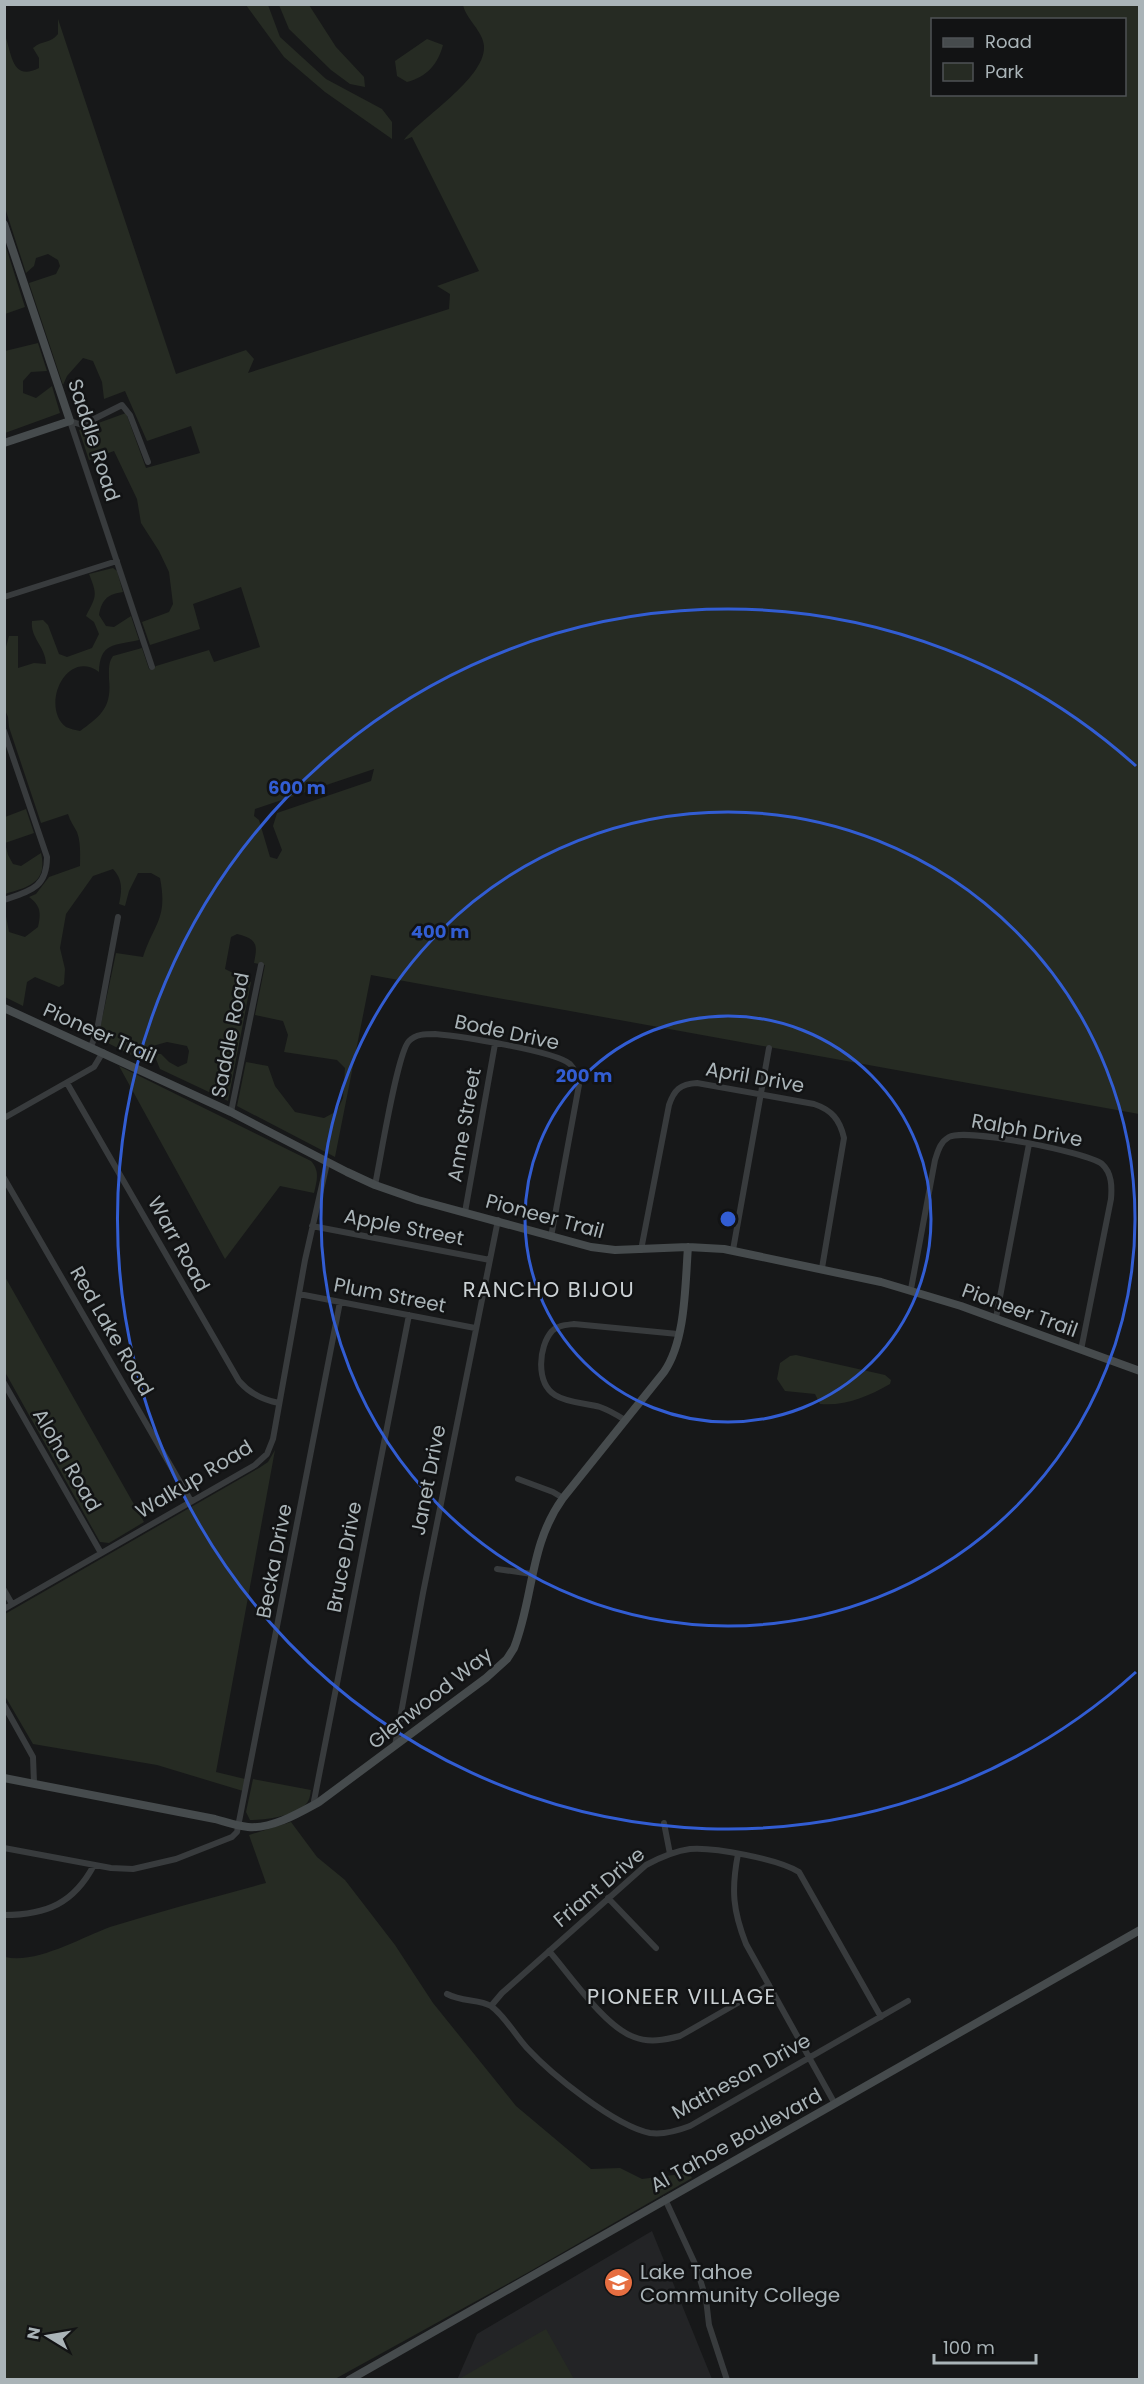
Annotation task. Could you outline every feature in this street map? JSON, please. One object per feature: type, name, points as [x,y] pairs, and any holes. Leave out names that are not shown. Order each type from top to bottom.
[{"type":"main road","name":"Saddle Road","points":[[4,224],[70,421]]},
{"type":"main road","points":[[4,443],[70,421]]},
{"type":"main road","name":"Pioneer Trail","points":[[4,1008],[231,1113],[375,1185],[418,1200],[498,1220],[550,1237],[603,1249],[641,1250],[688,1247],[733,1250],[911,1289],[1140,1371]]},
{"type":"main road","name":"Glenwood Way","points":[[4,1778],[215,1819],[239,1826],[265,1825],[288,1818],[313,1806],[486,1678],[507,1659],[519,1637],[544,1531],[563,1498],[669,1364],[678,1334],[688,1247]]},
{"type":"main road","name":"Al Tahoe Boulevard","points":[[350,2379],[1140,1930]]},
{"type":"street","points":[[70,421],[82,425],[122,405],[130,415],[148,462]]},
{"type":"street","name":"Saddle Road","points":[[70,421],[152,667]]},
{"type":"street","points":[[4,597],[117,561]]},
{"type":"street","points":[[4,731],[47,857],[44,877],[36,888],[4,900]]},
{"type":"street","points":[[91,1047],[97,1030],[118,916]]},
{"type":"street","name":"Saddle Road","points":[[231,1113],[261,964]]},
{"type":"street","name":"Bode Drive","points":[[375,1185],[400,1062],[408,1042],[416,1036],[435,1034],[537,1051],[562,1059],[571,1065],[579,1085],[550,1237]]},
{"type":"street","name":"Anne Street","points":[[465,1212],[495,1044]]},
{"type":"street","points":[[733,1250],[769,1048]]},
{"type":"street","points":[[4,1118],[94,1067],[103,1052]]},
{"type":"street","name":"Warr Road","points":[[67,1083],[239,1381],[246,1389],[261,1398],[279,1403]]},
{"type":"street","name":"April Drive","points":[[641,1250],[663,1130],[672,1095],[686,1083],[697,1083],[826,1108],[836,1117],[844,1138],[843,1152],[822,1268]]},
{"type":"street","name":"Ralph Drive","points":[[911,1289],[935,1160],[943,1142],[951,1136],[965,1134],[1029,1144],[1094,1159],[1104,1166],[1110,1176],[1111,1198],[1081,1350]]},
{"type":"street","points":[[996,1318],[1029,1144]]},
{"type":"street","name":"Walkup Road","points":[[4,1609],[262,1460],[273,1439],[312,1226],[327,1162]]},
{"type":"street","name":"Red Lake Road","points":[[4,1178],[191,1502]]},
{"type":"street","name":"Janet Drive","points":[[395,1747],[423,1593],[498,1220]]},
{"type":"street","name":"Apple Street","points":[[312,1226],[490,1260]]},
{"type":"street","name":"Plum Street","points":[[299,1294],[475,1328]]},
{"type":"street","name":"Becka Drive","points":[[239,1826],[340,1302]]},
{"type":"street","name":"Bruce Drive","points":[[313,1806],[409,1315]]},
{"type":"street","points":[[625,1420],[602,1407],[556,1396],[547,1388],[542,1378],[542,1360],[552,1331],[562,1325],[574,1324],[678,1334]]},
{"type":"street","name":"Aloha Road","points":[[4,1383],[101,1553]]},
{"type":"street","points":[[518,1479],[563,1498]]},
{"type":"street","points":[[497,1569],[532,1575]]},
{"type":"street","points":[[4,1590],[12,1604]]},
{"type":"street","points":[[4,1705],[33,1757],[34,1783]]},
{"type":"street","points":[[664,1823],[670,1854]]},
{"type":"street","points":[[4,1848],[123,1869],[146,1867],[176,1859],[232,1837],[239,1826]]},
{"type":"street","name":"Friant Drive","points":[[491,2007],[502,1993],[646,1865],[670,1854],[705,1848],[782,1864],[799,1872],[881,2017]]},
{"type":"street","points":[[738,1854],[733,1887],[734,1906],[746,1944],[835,2104]]},
{"type":"street","points":[[4,1915],[35,1912],[67,1900],[82,1886],[94,1865]]},
{"type":"street","points":[[608,1898],[656,1948]]},
{"type":"street","points":[[549,1951],[606,2019],[634,2038],[665,2040],[680,2036],[769,1985]]},
{"type":"street","points":[[447,1994],[461,2001],[476,2001],[491,2007]]},
{"type":"street","name":"Matheson Drive","points":[[491,2007],[527,2048],[556,2074],[607,2112],[649,2133],[676,2132],[690,2126],[908,2001]]},
{"type":"street","points":[[665,2199],[696,2266],[709,2325],[727,2379]]},
{"type":"shaded area","name":"Lake Tahoe Community College","points":[[652,2231],[712,2379],[457,2380],[477,2334]]},
{"type":"green space","points":[[246,5],[268,5],[280,37],[326,79],[382,109],[392,122],[392,139],[325,92],[284,57]]},
{"type":"green space","points":[[279,5],[309,5],[336,47],[364,77],[365,87],[350,84],[331,70],[289,29]]},
{"type":"green space","points":[[463,5],[1139,5],[1139,1114],[371,975],[335,1157],[237,1106],[246,1062],[268,1066],[275,1086],[295,1112],[324,1118],[337,1111],[343,1098],[345,1068],[337,1060],[284,1052],[288,1035],[283,1021],[255,1015],[265,965],[254,963],[256,947],[249,938],[237,934],[231,937],[225,969],[251,982],[228,1101],[160,1069],[154,1054],[161,1054],[178,1067],[187,1063],[189,1051],[187,1046],[167,1042],[149,1047],[147,1058],[151,1065],[98,1038],[116,953],[143,957],[159,920],[162,903],[160,878],[151,873],[138,873],[125,906],[119,904],[121,885],[113,869],[93,876],[66,914],[60,948],[65,969],[64,984],[59,987],[35,977],[27,982],[23,1006],[5,997],[5,911],[9,932],[25,937],[38,927],[40,918],[38,907],[29,897],[36,894],[49,877],[80,866],[78,836],[68,814],[41,823],[9,727],[5,710],[4,654],[9,636],[18,636],[18,668],[34,663],[46,664],[44,652],[33,632],[32,621],[43,620],[48,625],[59,654],[67,657],[92,648],[99,634],[94,622],[86,616],[95,596],[89,574],[113,568],[117,571],[123,592],[106,598],[99,615],[106,626],[114,627],[131,616],[139,640],[116,645],[106,650],[102,655],[99,672],[87,667],[76,668],[60,683],[56,694],[59,718],[66,727],[80,731],[104,710],[107,704],[109,667],[113,656],[142,648],[149,669],[152,670],[156,666],[209,650],[214,662],[260,647],[241,587],[193,604],[200,629],[150,645],[142,622],[169,612],[173,604],[169,572],[141,523],[137,499],[114,451],[89,460],[79,430],[126,413],[146,468],[200,453],[191,426],[147,441],[125,391],[104,399],[102,382],[93,361],[83,358],[67,376],[63,385],[29,283],[56,274],[60,266],[58,260],[48,254],[36,258],[34,266],[26,273],[5,208],[4,32],[14,63],[23,71],[30,71],[39,68],[39,58],[33,48],[58,34],[58,19],[176,374],[246,350],[254,359],[248,373],[449,309],[450,294],[437,286],[479,271],[412,137],[404,140],[464,84],[482,58],[483,41]],"holes":[[[374,769],[371,781],[277,813],[273,826],[282,850],[277,859],[270,857],[259,820],[254,816],[255,809]]]},
{"type":"green space","points":[[427,39],[443,45],[431,69],[407,82],[397,76],[395,61]]},
{"type":"green space","points":[[5,244],[25,307],[4,314]]},
{"type":"green space","points":[[38,343],[47,371],[31,372],[23,381],[23,393],[36,398],[52,386],[60,413],[5,433],[5,351]]},
{"type":"green space","points":[[26,809],[34,833],[5,843],[5,817]]},
{"type":"green space","points":[[5,843],[13,864],[21,866],[41,853],[42,871],[39,877],[28,886],[5,894]]},
{"type":"green space","points":[[119,1066],[311,1161],[317,1172],[314,1193],[280,1186],[225,1259]]},
{"type":"green space","points":[[4,1275],[144,1522],[109,1543],[100,1542],[5,1372]]},
{"type":"green space","points":[[796,1355],[885,1375],[891,1380],[890,1384],[856,1400],[839,1404],[820,1404],[815,1394],[785,1391],[777,1379],[780,1363]]},
{"type":"green space","points":[[275,1450],[216,1772],[245,1779],[243,1791],[157,1765],[33,1744],[5,1696],[5,1614],[259,1468],[268,1462]]},
{"type":"green space","points":[[253,1779],[311,1790],[309,1799],[295,1812],[272,1818],[250,1820],[246,1812]]},
{"type":"green space","points":[[291,1822],[317,1857],[345,1880],[395,1945],[433,2003],[516,2106],[591,2169],[620,2168],[642,2179],[689,2173],[692,2178],[527,2273],[335,2379],[5,2379],[5,1957],[31,1957],[58,1949],[110,1927],[266,1883],[249,1835]]},
{"type":"green space","points":[[546,2329],[574,2379],[459,2379]]},
{"type":"place","name":"Lake Tahoe Community College","points":[[619,2283]]},
{"type":"district","name":"RANCHO BIJOU","points":[[549,1290]]},
{"type":"district","name":"PIONEER VILLAGE","points":[[682,1997]]}]
